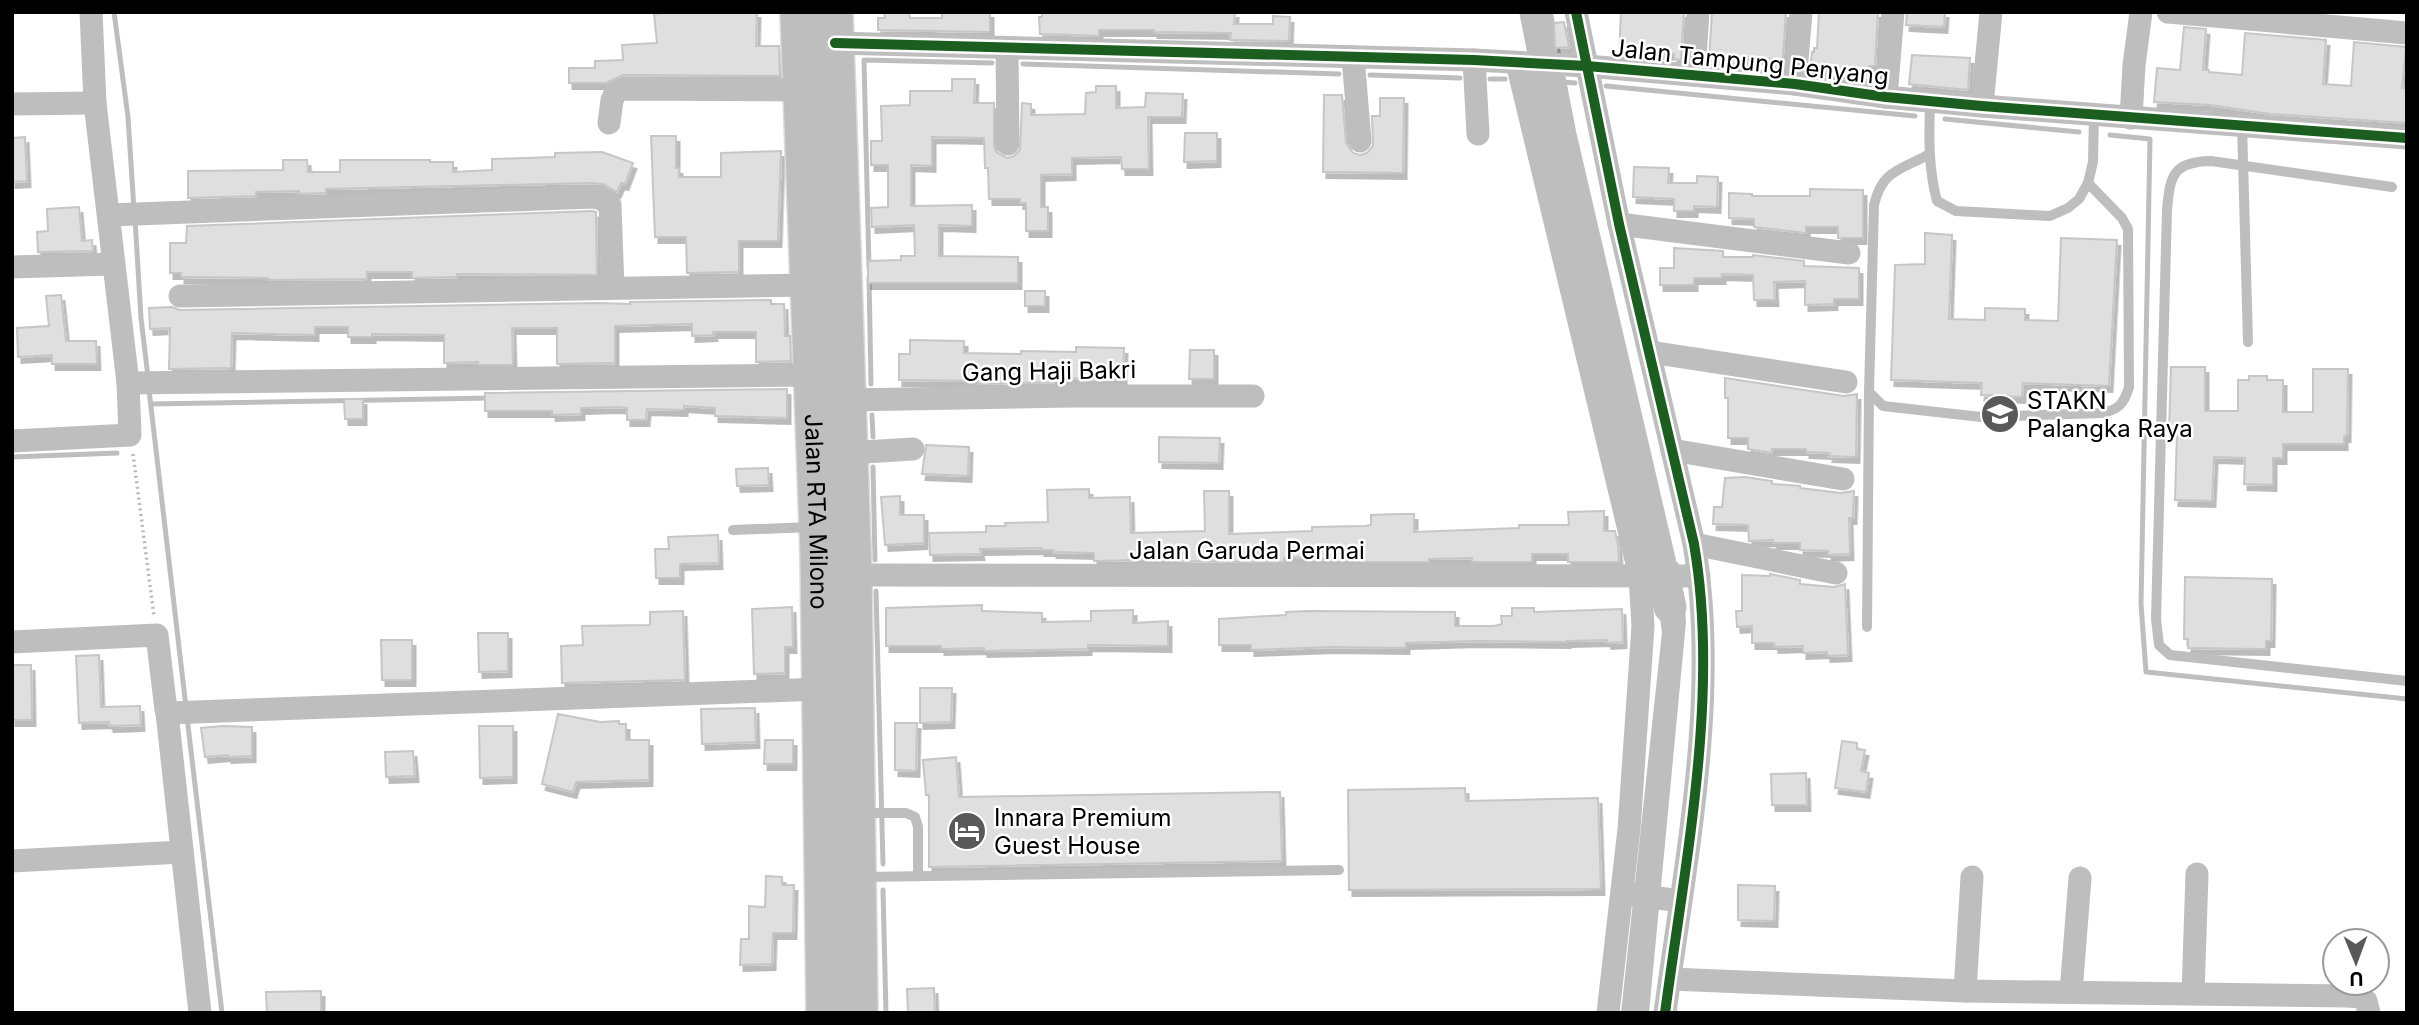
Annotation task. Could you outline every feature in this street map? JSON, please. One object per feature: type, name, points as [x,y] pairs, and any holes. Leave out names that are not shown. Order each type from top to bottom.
[{"type":"highway","name":"Jalan RTA Milono","points":[[799,12],[818,527],[825,1013]]},
{"type":"highway","name":"Jalan RTA Milono","points":[[835,28],[853,575],[859,1013]]},
{"type":"street","points":[[12,441],[130,435],[142,383],[113,264],[124,214],[95,103],[91,12]]},
{"type":"street","points":[[1576,12],[1619,224],[1694,544],[1690,576],[1704,663],[1695,786],[1675,900],[1665,1013]]},
{"type":"street","points":[[1694,75],[1698,12]]},
{"type":"street","points":[[1795,84],[1801,12]]},
{"type":"street","points":[[1886,97],[1892,12]]},
{"type":"street","points":[[1982,106],[1991,12]]},
{"type":"street","points":[[2131,117],[2141,12]]},
{"type":"street","points":[[2168,12],[2407,33]]},
{"type":"street","name":"Jalan Tampung Penyang","points":[[835,28],[1007,48],[1474,60],[1587,66],[1795,84],[1886,97],[1982,106],[2407,138]]},
{"type":"street","points":[[1007,48],[1008,144]]},
{"type":"street","points":[[1353,57],[1360,141]]},
{"type":"street","points":[[1474,60],[1478,134]]},
{"type":"street","points":[[1536,63],[1648,576],[1629,829],[1627,893],[1608,1013]]},
{"type":"street","points":[[609,123],[611,100],[616,92],[623,89],[801,90]]},
{"type":"street","points":[[12,104],[95,103]]},
{"type":"street","points":[[124,214],[600,198],[610,205],[613,288]]},
{"type":"street","points":[[1619,224],[1849,253]]},
{"type":"street","points":[[12,267],[113,264]]},
{"type":"street","points":[[180,296],[809,285]]},
{"type":"street","points":[[1650,352],[1846,382]]},
{"type":"street","points":[[142,383],[812,376]]},
{"type":"street","name":"Gang Haji Bakri","points":[[847,400],[1253,396]]},
{"type":"street","points":[[848,453],[913,449]]},
{"type":"street","points":[[1672,450],[1843,480]]},
{"type":"street","points":[[1694,544],[1836,573]]},
{"type":"street","name":"Jalan Garuda Permai","points":[[853,575],[1690,576]]},
{"type":"street","points":[[12,642],[157,635],[181,712],[182,852],[200,1013]]},
{"type":"street","points":[[181,712],[820,689]]},
{"type":"street","points":[[12,860],[182,852]]},
{"type":"street","points":[[2193,994],[2197,874]]},
{"type":"street","points":[[1965,990],[1972,877]]},
{"type":"street","points":[[2071,992],[2080,878]]},
{"type":"street","points":[[1627,893],[1675,900]]},
{"type":"street","points":[[1670,979],[1965,990],[2359,997],[2367,1001],[2369,1013]]},
{"type":"lane","points":[[1930,101],[1928,155],[1931,180],[1937,201],[1956,211],[2050,216],[2068,208],[2079,199],[2088,183],[2094,162],[2094,115]]},
{"type":"lane","points":[[2242,124],[2248,342]]},
{"type":"lane","points":[[1867,627],[1869,392],[1876,197],[1882,182],[1928,155]]},
{"type":"lane","points":[[2392,187],[2211,161],[2183,165],[2174,173],[2169,187],[2156,619],[2159,645],[2170,655],[2407,681]]},
{"type":"lane","points":[[1869,392],[1883,406],[1981,417],[2102,413],[2114,411],[2122,404],[2129,387],[2128,229],[2122,218],[2088,183]]},
{"type":"lane","points":[[733,530],[818,527]]},
{"type":"lane","points":[[856,813],[906,813],[915,817],[918,827],[918,876]]},
{"type":"lane","points":[[857,877],[1339,870]]},
{"type":"path","points":[[130,435],[157,635]]},
{"type":"shaded area","points":[[1678,562],[1686,622],[1649,1013],[1621,1013],[1662,632],[1652,566]]},
{"type":"building","points":[[757,12],[756,46],[779,46],[780,76],[623,75],[606,83],[569,83],[569,68],[595,68],[595,61],[623,60],[622,45],[657,43],[654,14]]},
{"type":"building","points":[[884,12],[909,12],[910,18],[942,18],[942,12],[990,12],[990,32],[878,30],[878,18],[885,18]]},
{"type":"building","points":[[1042,12],[1235,12],[1234,24],[1273,24],[1273,16],[1290,17],[1289,41],[1230,40],[1231,33],[1154,30],[1099,30],[1099,36],[1040,34],[1039,17],[1042,17]]},
{"type":"building","points":[[1621,12],[1684,12],[1681,60],[1674,59],[1674,54],[1646,52],[1646,56],[1619,55]]},
{"type":"building","points":[[1712,12],[1786,12],[1782,69],[1773,68],[1774,59],[1745,57],[1745,64],[1737,65],[1709,61]]},
{"type":"building","points":[[1819,12],[1878,12],[1875,66],[1869,66],[1869,80],[1847,76],[1847,73],[1810,71],[1812,52],[1817,48]]},
{"type":"building","points":[[1907,12],[1945,12],[1944,27],[1906,25]]},
{"type":"building","points":[[1564,22],[1569,47],[1555,48],[1554,23]]},
{"type":"building","points":[[2184,27],[2206,29],[2203,70],[2209,72],[2242,75],[2245,33],[2326,40],[2323,84],[2351,86],[2354,42],[2406,47],[2402,88],[2407,89],[2407,123],[2270,114],[2210,105],[2154,102],[2157,68],[2180,70]]},
{"type":"building","points":[[1912,55],[1970,58],[1968,90],[1909,84]]},
{"type":"building","points":[[952,79],[975,79],[974,103],[994,103],[994,145],[996,152],[1007,158],[1020,150],[1022,103],[1031,104],[1031,115],[1085,114],[1086,93],[1096,92],[1096,86],[1116,86],[1116,108],[1145,107],[1146,93],[1183,94],[1182,117],[1148,117],[1149,169],[1122,169],[1121,157],[1072,158],[1072,174],[1041,175],[1041,207],[1048,207],[1048,231],[1026,231],[1026,203],[1020,203],[1020,199],[989,199],[984,138],[932,137],[932,166],[911,165],[911,206],[972,205],[972,226],[939,225],[939,256],[1018,257],[1018,283],[868,283],[868,261],[901,260],[901,256],[915,256],[914,225],[872,227],[871,208],[888,207],[888,165],[871,165],[871,141],[882,141],[881,106],[910,105],[910,91],[952,91]]},
{"type":"building","points":[[1324,95],[1342,95],[1346,143],[1353,153],[1360,155],[1367,153],[1373,146],[1372,116],[1380,116],[1380,98],[1404,98],[1403,173],[1323,172]]},
{"type":"building","points":[[1185,133],[1217,133],[1217,161],[1184,162]]},
{"type":"building","points":[[651,136],[676,136],[676,168],[679,168],[679,177],[721,177],[721,153],[781,151],[778,241],[739,241],[739,272],[687,273],[686,237],[655,237]]},
{"type":"building","points":[[25,137],[27,181],[12,182],[12,138]]},
{"type":"building","points":[[602,152],[633,163],[625,184],[621,183],[617,192],[603,184],[592,183],[326,189],[326,193],[256,192],[256,196],[188,198],[188,171],[283,170],[283,160],[307,160],[308,172],[340,172],[340,160],[430,160],[453,162],[453,172],[492,170],[492,159]]},
{"type":"building","points":[[1634,167],[1669,168],[1668,183],[1697,183],[1697,176],[1718,177],[1717,207],[1694,206],[1694,211],[1674,211],[1674,199],[1633,197]]},
{"type":"building","points":[[1810,189],[1863,190],[1863,238],[1838,238],[1838,227],[1806,227],[1806,233],[1754,227],[1754,219],[1729,218],[1729,193],[1752,196],[1810,196]]},
{"type":"building","points":[[79,207],[82,241],[92,240],[93,251],[38,252],[37,232],[48,231],[47,209]]},
{"type":"building","points":[[596,212],[597,275],[457,274],[457,277],[412,278],[412,272],[367,272],[367,279],[269,280],[181,277],[181,273],[170,273],[170,243],[186,243],[187,226]]},
{"type":"building","points":[[1925,233],[1952,235],[1949,319],[1985,320],[1985,308],[2025,309],[2025,320],[2058,321],[2061,238],[2117,240],[2109,386],[2023,383],[2022,397],[1981,395],[1982,383],[1891,380],[1895,265],[1925,264]]},
{"type":"building","points":[[1674,248],[1723,251],[1723,257],[1753,255],[1804,261],[1804,266],[1859,268],[1859,299],[1834,299],[1834,304],[1805,305],[1805,281],[1774,282],[1775,300],[1754,300],[1753,275],[1722,274],[1722,278],[1694,278],[1694,285],[1660,285],[1660,268],[1674,268]]},
{"type":"building","points":[[1025,291],[1045,291],[1045,306],[1025,306]]},
{"type":"building","points":[[61,295],[66,341],[96,341],[97,364],[52,364],[52,355],[18,357],[17,328],[49,326],[46,296]]},
{"type":"building","points":[[771,300],[771,304],[784,304],[785,336],[790,336],[791,361],[756,362],[756,332],[713,332],[714,335],[692,336],[692,324],[615,326],[615,363],[557,364],[557,328],[512,328],[513,365],[444,363],[444,335],[372,334],[372,337],[348,337],[348,327],[315,327],[315,335],[232,333],[231,368],[169,369],[170,328],[150,329],[149,308],[172,307],[180,310]]},
{"type":"building","points":[[910,340],[964,341],[964,353],[1021,354],[1021,351],[1076,352],[1076,347],[1124,348],[1123,380],[1055,378],[1055,382],[978,384],[978,381],[899,380],[899,354],[910,354]]},
{"type":"building","points":[[1190,350],[1214,350],[1214,379],[1189,379]]},
{"type":"building","points":[[2171,367],[2205,367],[2205,411],[2238,411],[2238,380],[2249,380],[2249,376],[2267,376],[2267,380],[2283,380],[2283,412],[2313,412],[2313,369],[2348,369],[2347,436],[2344,436],[2344,444],[2283,444],[2283,458],[2273,458],[2273,485],[2244,484],[2245,458],[2214,457],[2212,501],[2175,500],[2177,432],[2169,432]]},
{"type":"building","points":[[1725,378],[1844,396],[1857,394],[1856,457],[1829,456],[1830,453],[1806,452],[1806,449],[1772,449],[1772,453],[1748,449],[1748,438],[1728,438]]},
{"type":"building","points":[[787,389],[787,418],[715,416],[715,408],[684,406],[684,410],[647,409],[646,420],[627,420],[627,408],[618,407],[581,408],[581,414],[552,415],[552,411],[485,411],[485,393]]},
{"type":"building","points":[[344,399],[363,399],[363,419],[345,419]]},
{"type":"building","points":[[1159,437],[1220,438],[1219,463],[1159,462]]},
{"type":"building","points":[[926,445],[969,447],[968,476],[922,474]]},
{"type":"building","points":[[768,468],[769,485],[737,486],[736,469]]},
{"type":"building","points":[[1745,477],[1800,488],[1841,493],[1854,491],[1853,518],[1849,518],[1850,554],[1828,555],[1828,551],[1800,550],[1800,543],[1749,541],[1748,525],[1713,524],[1714,507],[1722,507],[1725,478]]},
{"type":"building","points":[[1089,489],[1089,498],[1130,497],[1131,533],[1205,531],[1204,491],[1229,491],[1229,534],[1312,531],[1312,527],[1365,526],[1371,525],[1371,515],[1399,514],[1414,514],[1414,532],[1519,528],[1519,525],[1569,525],[1568,512],[1604,511],[1604,531],[1615,531],[1619,562],[1568,562],[1568,554],[1532,554],[1532,562],[1472,562],[1472,558],[1429,559],[1429,562],[1363,562],[1313,557],[1284,558],[1284,562],[1181,559],[1094,561],[1094,553],[1053,552],[1041,548],[980,549],[981,554],[930,555],[929,533],[986,532],[986,526],[1048,522],[1047,490]]},
{"type":"building","points":[[900,496],[900,515],[924,515],[924,543],[885,545],[881,497]]},
{"type":"building","points":[[718,535],[719,563],[680,564],[680,578],[656,578],[655,549],[669,549],[668,537]]},
{"type":"building","points":[[1770,574],[1800,580],[1800,584],[1834,587],[1845,584],[1848,655],[1803,653],[1803,646],[1775,647],[1774,643],[1752,643],[1752,626],[1737,627],[1736,611],[1742,611],[1742,575]]},
{"type":"building","points":[[2185,577],[2272,579],[2271,641],[2266,641],[2266,649],[2188,648],[2188,639],[2184,639]]},
{"type":"building","points":[[982,605],[982,611],[1042,613],[1042,622],[1091,621],[1091,611],[1133,610],[1133,623],[1168,621],[1168,646],[1088,645],[1088,649],[984,651],[984,648],[886,646],[886,608]]},
{"type":"building","points":[[792,607],[793,647],[785,647],[785,673],[754,674],[752,609]]},
{"type":"building","points":[[1512,608],[1534,608],[1534,612],[1622,609],[1623,642],[1477,641],[1406,643],[1406,648],[1251,650],[1251,645],[1219,645],[1219,619],[1309,611],[1455,612],[1455,626],[1494,626],[1502,624],[1501,616],[1512,616]]},
{"type":"building","points":[[683,611],[685,680],[562,683],[561,646],[583,645],[582,626],[650,625],[650,612]]},
{"type":"building","points":[[478,633],[508,633],[508,671],[479,672]]},
{"type":"building","points":[[381,640],[412,640],[412,680],[382,680]]},
{"type":"building","points":[[99,655],[101,707],[140,706],[141,725],[79,723],[76,656]]},
{"type":"building","points":[[12,665],[31,665],[32,720],[12,720]]},
{"type":"building","points":[[920,688],[952,688],[951,722],[920,723]]},
{"type":"building","points":[[755,708],[756,742],[702,744],[701,709]]},
{"type":"building","points":[[558,714],[600,722],[619,721],[619,724],[626,724],[626,740],[649,740],[649,780],[576,782],[573,792],[542,784]]},
{"type":"building","points":[[895,723],[917,723],[916,771],[895,770]]},
{"type":"building","points":[[479,726],[513,726],[513,777],[480,778]]},
{"type":"building","points":[[252,727],[252,756],[205,757],[201,728]]},
{"type":"building","points":[[765,740],[793,740],[793,764],[764,764]]},
{"type":"building","points":[[1842,741],[1857,743],[1857,749],[1865,750],[1861,771],[1869,773],[1866,792],[1835,788]]},
{"type":"building","points":[[413,751],[415,776],[386,777],[385,752]]},
{"type":"building","points":[[956,757],[959,797],[1280,792],[1282,861],[929,867],[929,795],[926,795],[923,760]]},
{"type":"building","points":[[1806,773],[1807,805],[1772,805],[1771,774]]},
{"type":"building","points":[[1465,788],[1466,801],[1598,798],[1601,889],[1349,890],[1348,790]]},
{"type":"building","points":[[766,876],[782,877],[782,885],[794,885],[793,933],[773,933],[772,964],[740,965],[741,939],[749,939],[749,906],[765,907]]},
{"type":"building","points":[[1738,885],[1775,886],[1774,921],[1738,920]]},
{"type":"building","points":[[934,988],[935,1013],[908,1013],[907,989]]},
{"type":"building","points":[[321,991],[321,1013],[267,1013],[266,992]]},
{"type":"waterway","points":[[114,12],[128,117],[134,210]]},
{"type":"waterway","points":[[1536,12],[1560,135],[1670,607]]},
{"type":"waterway","points":[[869,268],[864,60],[992,63]]},
{"type":"waterway","points":[[1023,64],[1339,74]]},
{"type":"waterway","points":[[1370,75],[1460,78]]},
{"type":"waterway","points":[[1490,79],[1505,79]]},
{"type":"waterway","points":[[1537,80],[1575,83]]},
{"type":"waterway","points":[[1606,86],[1915,116]]},
{"type":"waterway","points":[[1945,119],[2079,132]]},
{"type":"waterway","points":[[2110,135],[2150,139],[2141,604],[2146,672],[2407,699]]},
{"type":"waterway","points":[[135,219],[141,318],[148,377]]},
{"type":"waterway","points":[[869,277],[871,384]]},
{"type":"waterway","points":[[149,390],[186,707]]},
{"type":"waterway","points":[[151,404],[490,398]]},
{"type":"waterway","points":[[872,415],[873,437]]},
{"type":"waterway","points":[[12,457],[117,453]]},
{"type":"waterway","points":[[873,467],[875,560]]},
{"type":"waterway","points":[[876,591],[883,864]]},
{"type":"waterway","points":[[187,717],[222,1013]]},
{"type":"waterway","points":[[883,890],[886,1013]]},
{"type":"cycle path","points":[[1576,12],[1619,224],[1694,544],[1701,601],[1702,718],[1697,778],[1665,1013]]},
{"type":"cycle path","points":[[835,43],[1474,60],[1587,66],[1795,84],[1886,97],[1982,106],[2407,138]]},
{"type":"place","name":"STAKN Palangka Raya","points":[[2000,414]]},
{"type":"place","name":"Innara Premium Guest House","points":[[967,831]]}]
